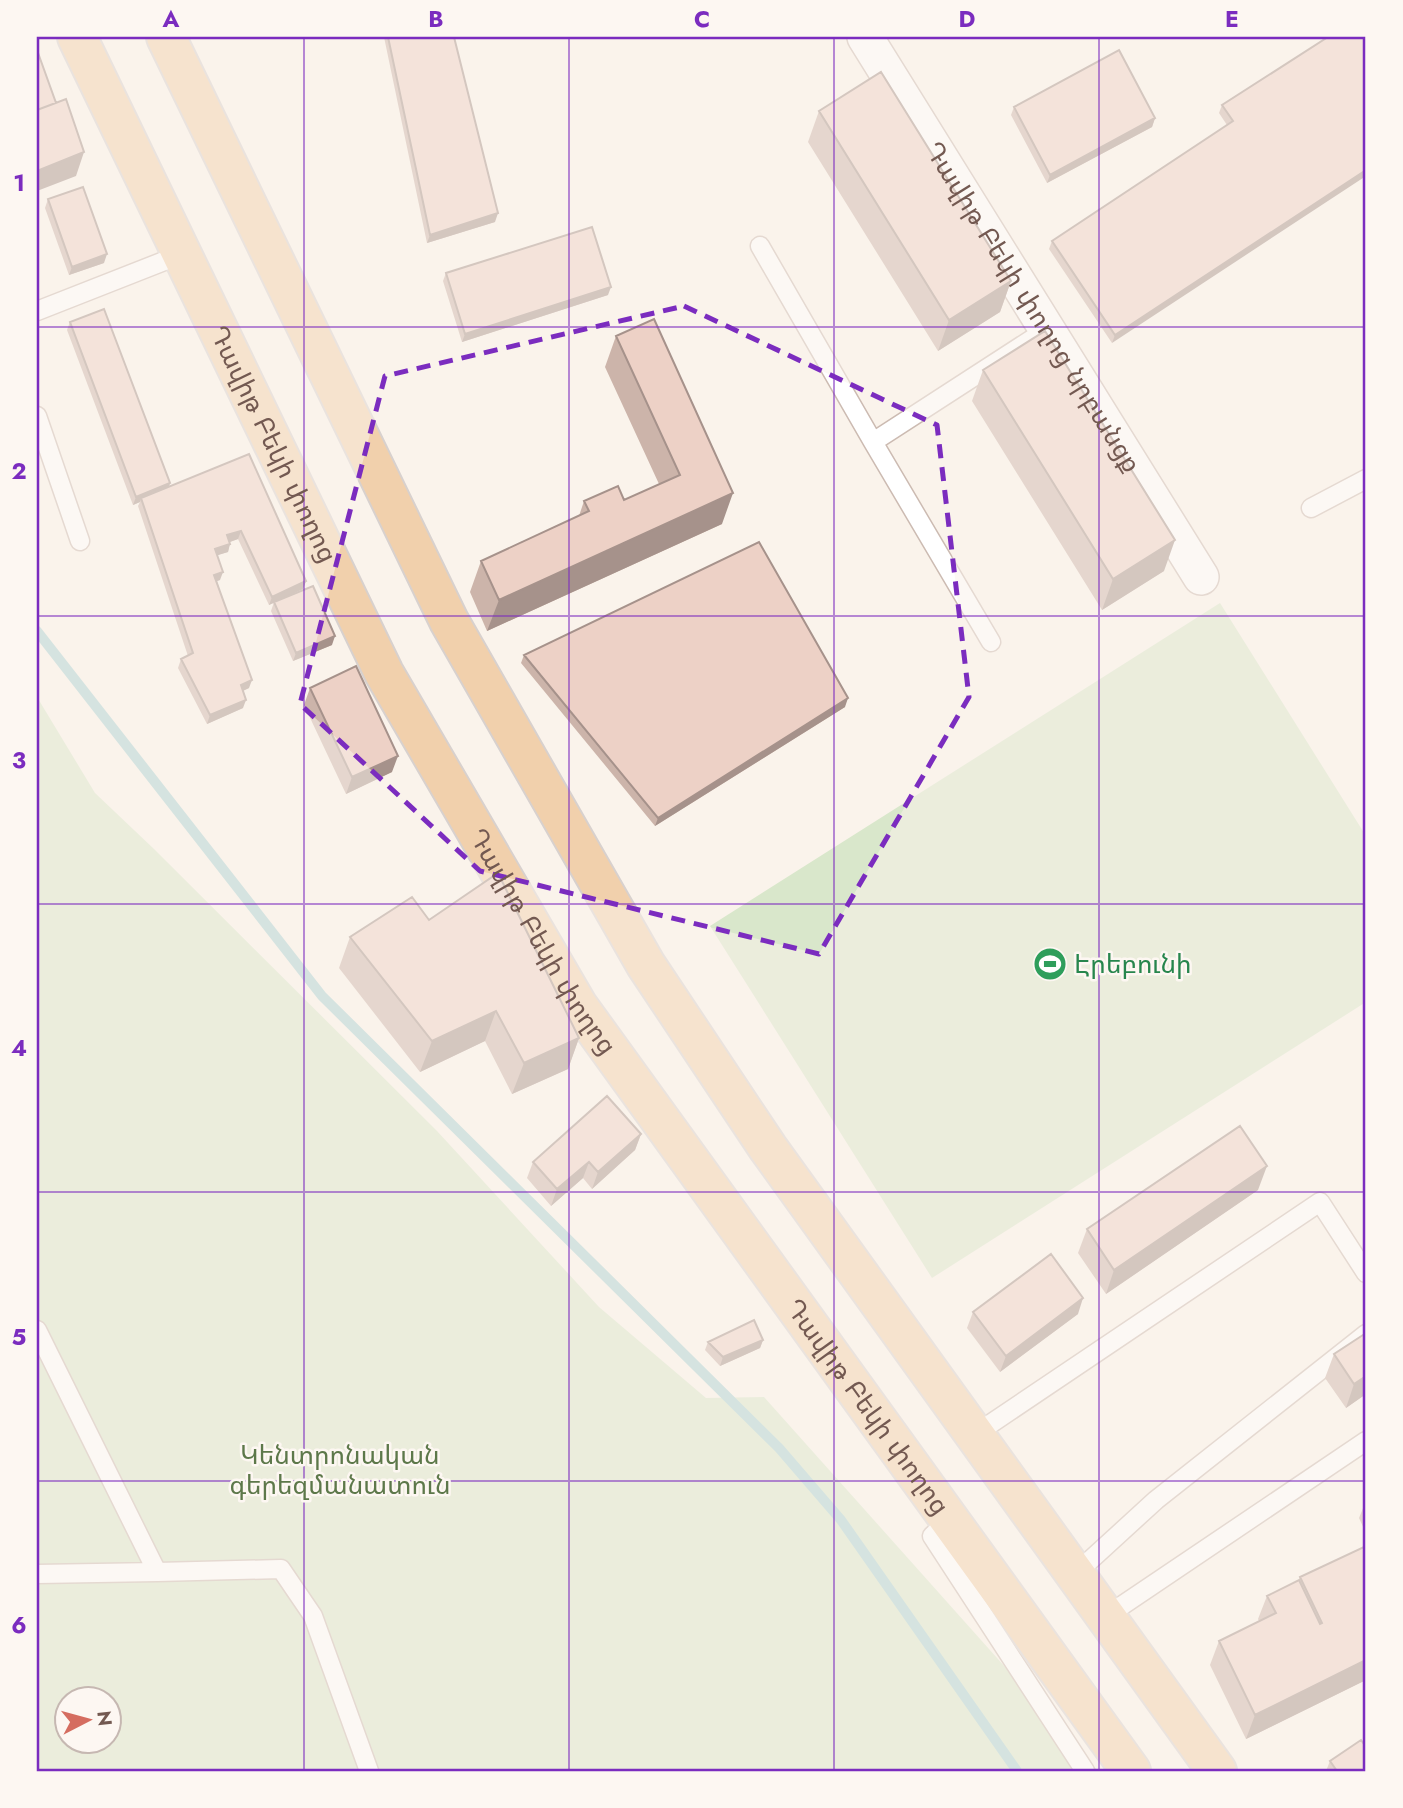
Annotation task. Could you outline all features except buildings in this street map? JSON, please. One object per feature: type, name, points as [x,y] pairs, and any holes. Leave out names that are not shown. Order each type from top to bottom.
[{"type":"main road","name":"Դավիթ Բեկի փողոց","points":[[77,37],[384,673],[578,1006],[1131,1771]]},
{"type":"main road","points":[[166,37],[449,621],[646,965],[768,1149],[1217,1771]]},
{"type":"street","name":"Դավիթ Բեկի փողոց նրբանցք","points":[[865,37],[1201,577]]},
{"type":"lane","points":[[760,246],[991,642]]},
{"type":"lane","points":[[37,311],[182,254]]},
{"type":"lane","points":[[873,442],[1046,330]]},
{"type":"lane","points":[[37,416],[80,541]]},
{"type":"lane","points":[[1311,508],[1366,479]]},
{"type":"lane","points":[[974,1435],[1320,1202],[1366,1273]]},
{"type":"lane","points":[[37,1330],[157,1572]]},
{"type":"lane","points":[[1074,1575],[1156,1500],[1366,1334]]},
{"type":"lane","points":[[1105,1617],[1366,1441]]},
{"type":"lane","points":[[949,1520],[932,1536],[1084,1771]]},
{"type":"lane","points":[[37,1574],[281,1569],[313,1616],[369,1771]]},
{"type":"highlighted area","points":[[684,306],[937,425],[969,697],[819,954],[480,871],[300,704],[385,376]]},
{"type":"green space","name":"Էրեբունի","points":[[1220,603],[1366,836],[1366,1002],[932,1278],[710,926]]},
{"type":"green space","name":"Կենտրոնական գերեզմանատուն","points":[[37,697],[95,793],[437,1131],[599,1307],[706,1398],[764,1397],[1098,1771],[37,1771]]},
{"type":"waterway","points":[[37,631],[322,996],[779,1448],[841,1520],[1017,1771]]},
{"type":"place","name":"Էրեբունի","points":[[1050,964]]}]
